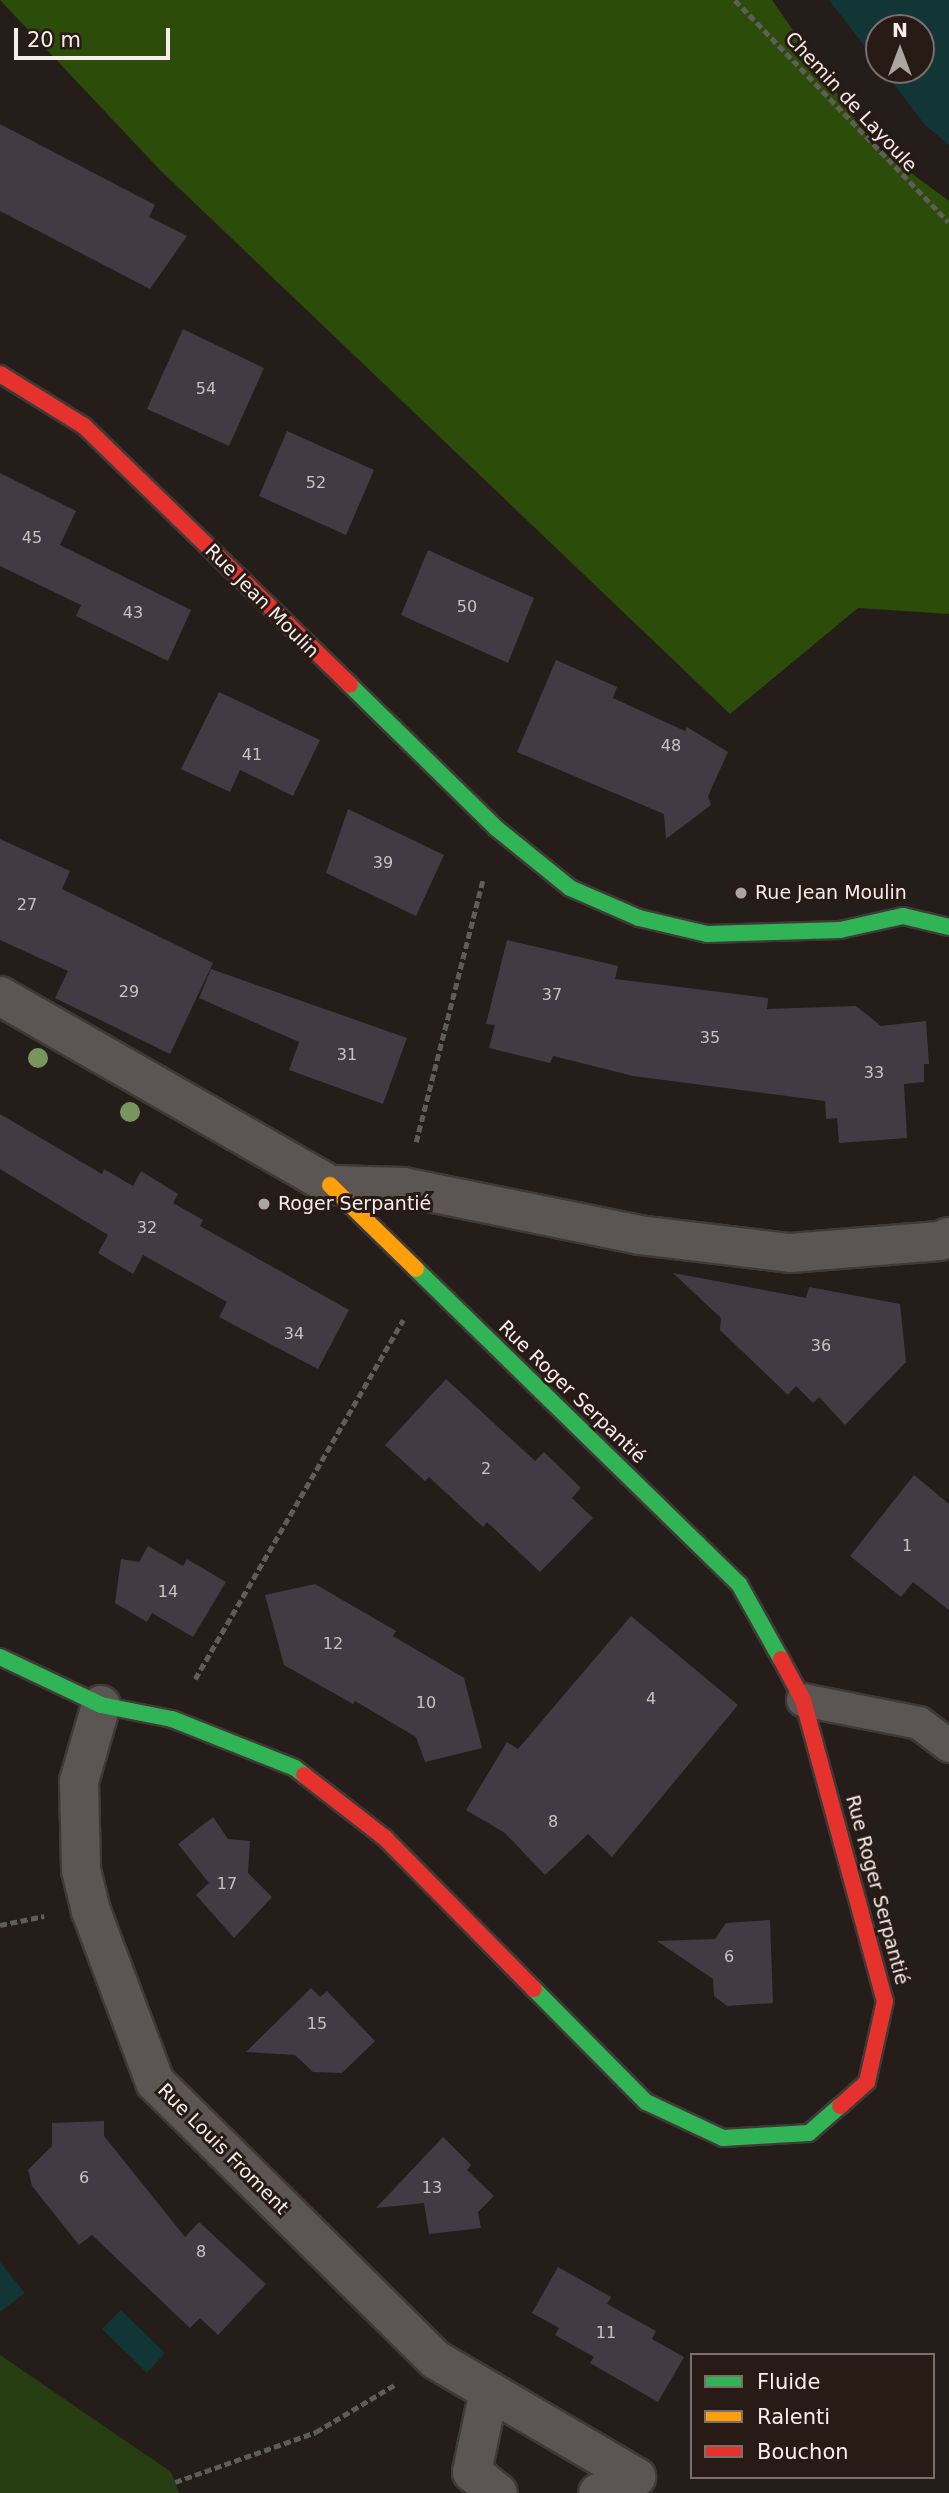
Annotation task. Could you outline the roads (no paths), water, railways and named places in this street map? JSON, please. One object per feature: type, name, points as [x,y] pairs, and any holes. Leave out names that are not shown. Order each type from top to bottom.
[{"type":"street","name":"Rue Jean Moulin","points":[[0,374],[84,426],[496,828],[570,888],[639,918],[707,934],[840,930],[902,916],[949,927]]},
{"type":"street","points":[[0,996],[330,1185],[404,1187],[639,1235],[790,1252],[940,1241],[949,1237]]},
{"type":"street","name":"Rue Roger Serpantié","points":[[0,1657],[101,1705],[172,1719],[295,1768],[385,1838],[646,2102],[723,2138],[809,2133],[867,2082],[885,2001],[803,1700],[739,1584],[330,1185]]},
{"type":"street","name":"Rue Louis Froment","points":[[101,1705],[79,1781],[81,1870],[91,1911],[155,2082],[436,2360],[636,2477],[598,2493]]},
{"type":"street","points":[[489,2391],[472,2472],[498,2493]]},
{"type":"lane","points":[[803,1700],[919,1723],[949,1746]]},
{"type":"water","points":[[829,0],[949,0],[949,145],[925,125],[894,84],[935,84],[935,14],[865,14],[865,47]]},
{"type":"water","points":[[0,2262],[25,2293],[0,2312]]},
{"type":"water","points":[[121,2310],[165,2353],[147,2373],[102,2329]]},
{"type":"place","name":"Rue Jean Moulin","points":[[741,893]]},
{"type":"place","name":"Roger Serpantié","points":[[264,1204]]}]
